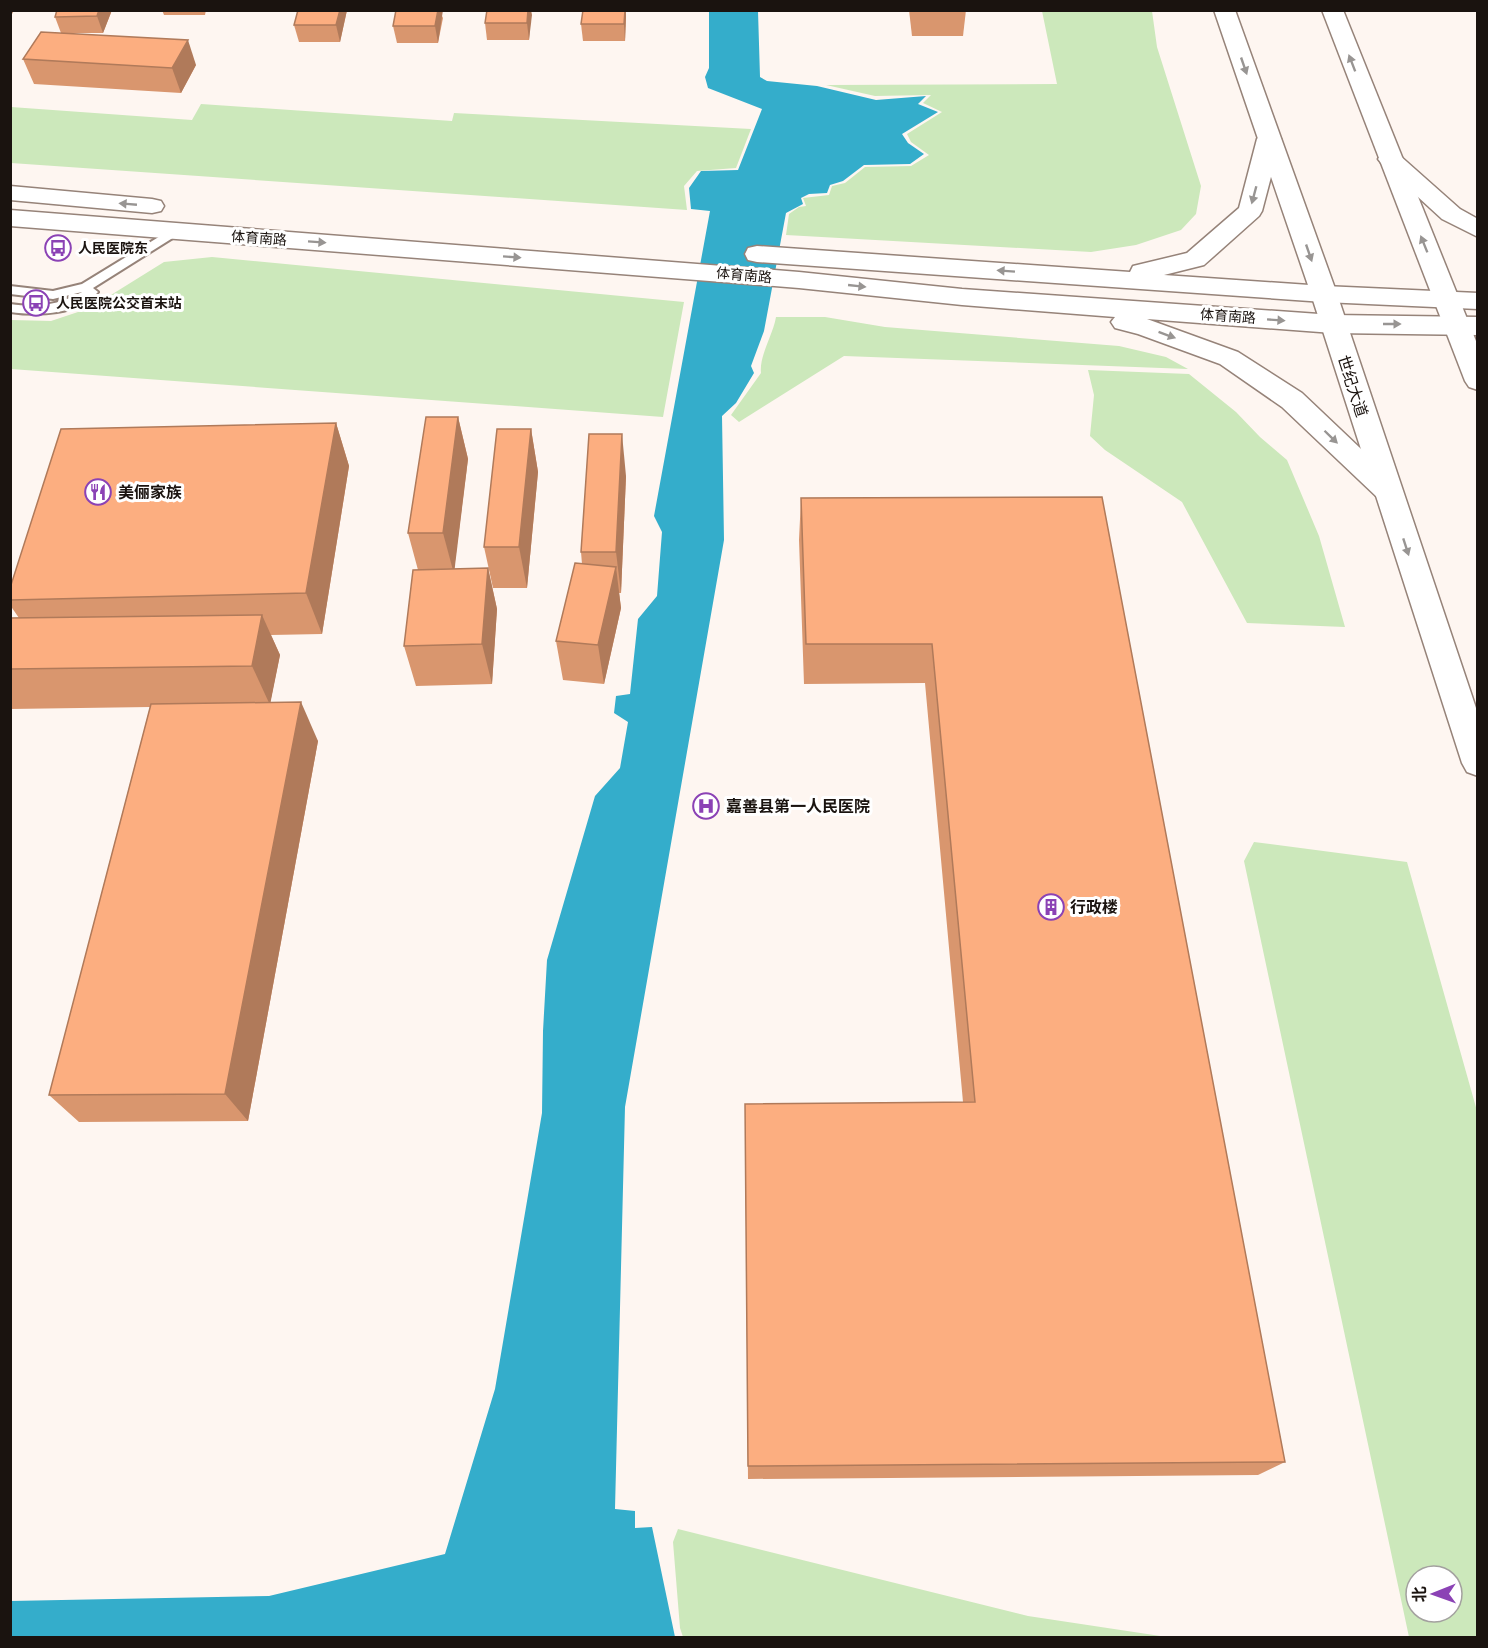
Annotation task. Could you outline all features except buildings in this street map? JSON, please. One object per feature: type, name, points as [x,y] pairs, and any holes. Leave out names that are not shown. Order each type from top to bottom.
[{"type":"main road","name":"世纪大道","points":[[1224,10],[1324,294],[1478,763]]},
{"type":"main road","points":[[1332,10],[1445,298],[1466,325],[1478,381]]},
{"type":"main road","points":[[1064,276],[1117,278],[1195,259],[1250,211],[1269,139]]},
{"type":"main road","points":[[1390,159],[1451,214],[1478,229]]},
{"type":"main road","name":"体育南路","points":[[10,193],[423,229],[664,258]]},
{"type":"main road","name":"体育南路","points":[[10,218],[175,231],[664,258],[800,268],[1064,276],[1324,294],[1478,301]]},
{"type":"main road","name":"体育南路","points":[[800,268],[1029,302],[1333,324],[1466,325]]},
{"type":"main road","points":[[1029,302],[1145,327],[1229,358],[1293,400],[1388,491]]},
{"type":"lane","points":[[10,290],[53,295],[86,287],[128,263],[175,231]]},
{"type":"lane","points":[[10,308],[31,311],[65,308],[100,287],[128,263]]},
{"type":"green space","points":[[1042,11],[1152,11],[1157,47],[1201,186],[1196,214],[1181,230],[1136,245],[1091,252],[786,235],[789,214],[799,207],[806,206],[803,198],[829,195],[832,186],[845,183],[865,167],[911,166],[929,155],[911,142],[907,134],[942,112],[923,103],[931,95],[875,96],[826,85],[1057,84]]},
{"type":"green space","points":[[201,104],[452,121],[454,113],[751,129],[736,168],[697,171],[684,186],[687,210],[11,163],[11,107],[192,120]]},
{"type":"green space","points":[[212,257],[684,302],[663,417],[11,369],[11,320],[51,321],[90,308],[164,262]]},
{"type":"green space","points":[[776,317],[825,317],[885,327],[1119,346],[1166,357],[1188,369],[844,356],[739,422],[731,415],[761,373],[762,360]]},
{"type":"green space","points":[[1088,370],[1189,374],[1236,412],[1287,460],[1319,536],[1345,627],[1247,623],[1182,502],[1105,450],[1090,436],[1094,395]]},
{"type":"green space","points":[[1254,842],[1407,862],[1477,1111],[1477,1637],[1409,1637],[1406,1624],[1464,1624],[1464,1564],[1404,1564],[1404,1613],[1244,861]]},
{"type":"green space","points":[[678,1529],[1028,1616],[1167,1637],[683,1637],[680,1628],[673,1542]]},
{"type":"water","points":[[709,11],[758,11],[760,77],[767,81],[817,86],[876,100],[926,96],[918,104],[938,112],[902,134],[908,143],[924,154],[910,164],[864,165],[843,181],[830,185],[827,193],[809,194],[801,198],[803,204],[786,213],[764,331],[751,366],[754,373],[736,403],[722,416],[724,540],[625,1107],[615,1509],[635,1511],[635,1528],[652,1527],[675,1637],[11,1637],[10,1601],[269,1596],[445,1554],[495,1389],[542,1113],[547,960],[595,796],[620,768],[628,722],[614,713],[616,696],[630,694],[638,619],[657,596],[662,532],[654,516],[710,211],[691,209],[689,188],[701,171],[738,170],[762,109],[708,88],[705,77],[709,68]]},
{"type":"place","name":"人民医院东","points":[[58,248]]},
{"type":"place","name":"人民医院公交首末站","points":[[36,303]]},
{"type":"place","name":"美俪家族","points":[[98,492]]},
{"type":"place","name":"嘉善县第一人民医院","points":[[706,806]]},
{"type":"place","name":"行政楼","points":[[1051,907]]}]
